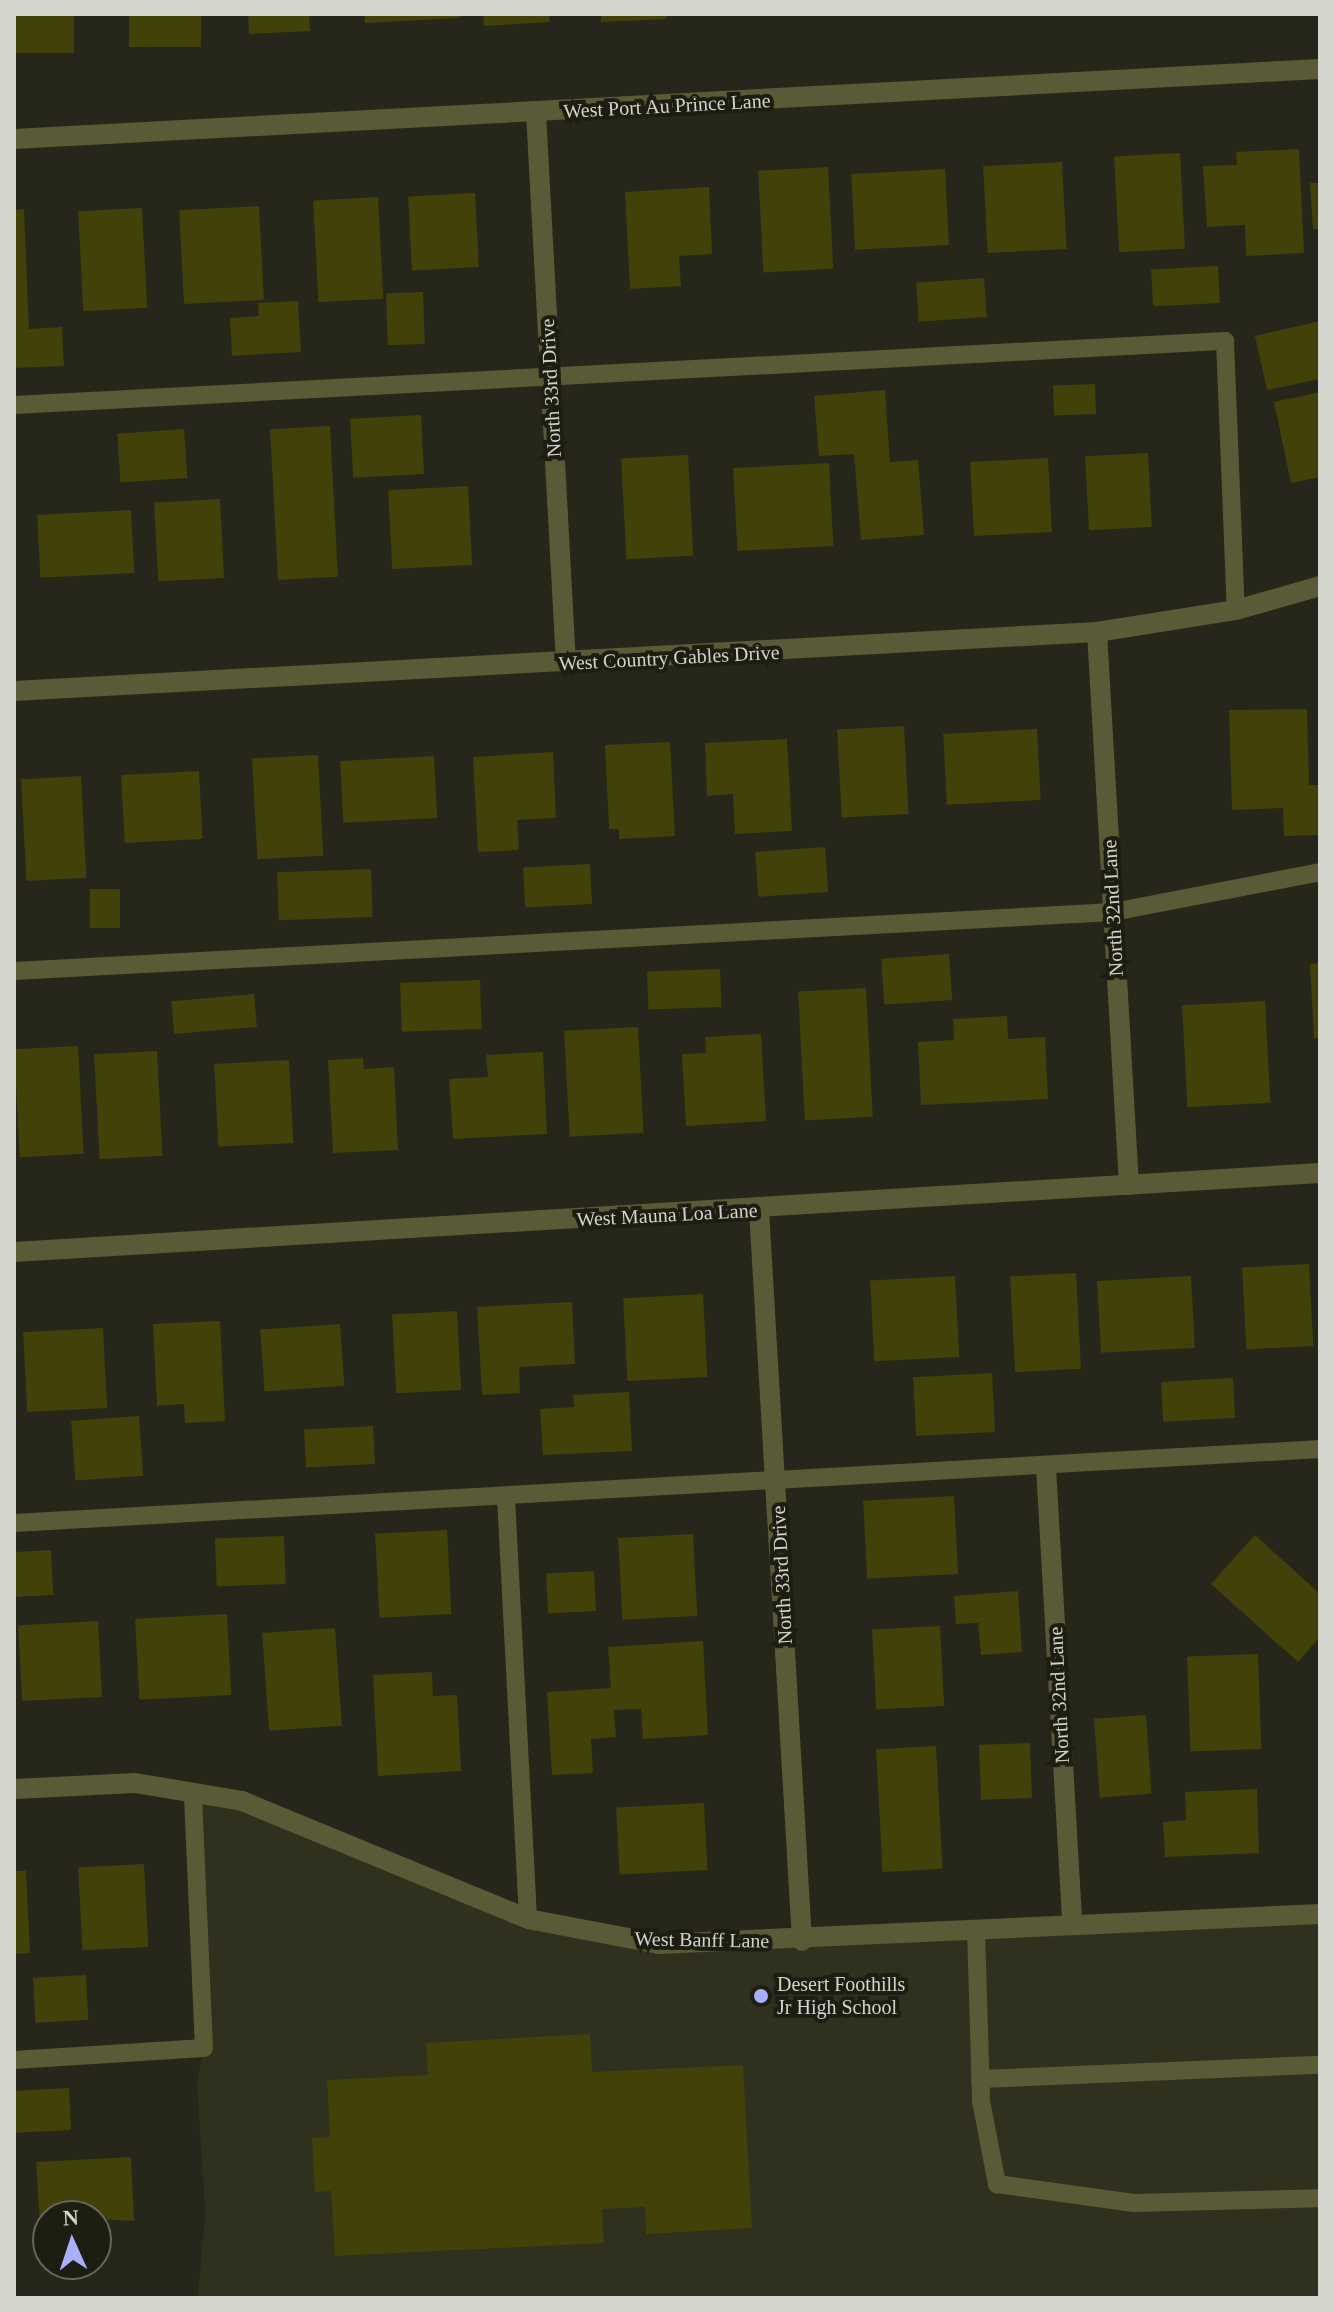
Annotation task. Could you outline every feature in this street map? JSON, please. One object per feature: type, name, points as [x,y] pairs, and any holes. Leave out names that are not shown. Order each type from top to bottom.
[{"type":"street","name":"West Port Au Prince Lane","points":[[14,139],[1320,69]]},
{"type":"street","name":"North 33rd Drive","points":[[536,113],[566,663]]},
{"type":"street","name":"West Country Gables Drive","points":[[14,691],[1097,632],[1236,610],[1320,586]]},
{"type":"street","name":"North 32nd Lane","points":[[1097,632],[1129,1185]]},
{"type":"street","name":"West Mauna Loa Lane","points":[[14,1252],[759,1210],[1320,1173]]},
{"type":"street","name":"North 33rd Drive","points":[[759,1210],[802,1941]]},
{"type":"street","name":"North 32nd Lane","points":[[1046,1468],[1072,1923]]},
{"type":"street","name":"West Banff Lane","points":[[14,1789],[135,1783],[242,1801],[528,1919],[659,1944],[802,1941],[1072,1923],[1320,1914]]},
{"type":"lane","points":[[14,405],[1225,341],[1236,610]]},
{"type":"lane","points":[[14,971],[1113,912],[1320,872]]},
{"type":"lane","points":[[14,1523],[1046,1468],[1320,1449]]},
{"type":"lane","points":[[506,1498],[528,1919]]},
{"type":"lane","points":[[14,2060],[204,2048],[193,1793]]},
{"type":"lane","points":[[976,1929],[980,2079],[997,2184],[1134,2203],[1320,2198]]},
{"type":"lane","points":[[980,2079],[1320,2065]]},
{"type":"shaded area","name":"Desert Foothills Jr High School","points":[[193,1793],[528,1919],[659,1944],[1320,1914],[1320,2298],[198,2298],[205,2213],[197,2083],[204,2048]]},
{"type":"building","points":[[14,14],[74,14],[74,53],[14,53]]},
{"type":"building","points":[[129,14],[201,14],[201,47],[129,47]]},
{"type":"building","points":[[248,14],[309,14],[310,31],[249,34]]},
{"type":"building","points":[[364,14],[459,14],[460,18],[365,23]]},
{"type":"building","points":[[483,14],[549,14],[550,22],[484,26]]},
{"type":"building","points":[[601,14],[666,14],[667,19],[601,22]]},
{"type":"building","points":[[1299,149],[1304,253],[1246,256],[1245,225],[1207,227],[1203,166],[1237,165],[1236,152]]},
{"type":"building","points":[[1180,153],[1185,249],[1119,252],[1114,156]]},
{"type":"building","points":[[1062,162],[1067,249],[988,253],[983,166]]},
{"type":"building","points":[[828,167],[833,269],[763,273],[758,171]]},
{"type":"building","points":[[945,169],[949,245],[855,250],[851,174]]},
{"type":"building","points":[[1310,183],[1320,183],[1320,229],[1313,229]]},
{"type":"building","points":[[709,187],[712,254],[679,256],[681,286],[630,289],[625,192]]},
{"type":"building","points":[[475,193],[479,267],[412,270],[408,197]]},
{"type":"building","points":[[378,197],[383,299],[318,302],[313,200]]},
{"type":"building","points":[[259,206],[264,300],[184,304],[179,210]]},
{"type":"building","points":[[142,208],[147,308],[83,311],[78,211]]},
{"type":"building","points":[[24,209],[29,329],[62,327],[64,366],[14,368],[14,210]]},
{"type":"building","points":[[1218,266],[1220,303],[1153,306],[1151,270]]},
{"type":"building","points":[[984,278],[987,317],[919,322],[916,283]]},
{"type":"building","points":[[423,292],[425,344],[388,345],[386,293]]},
{"type":"building","points":[[298,301],[301,352],[232,356],[230,318],[259,316],[258,303]]},
{"type":"building","points":[[1320,321],[1320,379],[1267,390],[1255,336]]},
{"type":"building","points":[[1095,384],[1096,414],[1054,415],[1053,385]]},
{"type":"building","points":[[885,390],[890,462],[918,460],[924,535],[861,540],[854,454],[819,456],[814,396]]},
{"type":"building","points":[[1320,392],[1320,477],[1291,483],[1274,402]]},
{"type":"building","points":[[421,415],[424,474],[353,478],[350,419]]},
{"type":"building","points":[[330,426],[338,577],[278,580],[270,429]]},
{"type":"building","points":[[184,429],[187,478],[121,483],[117,434]]},
{"type":"building","points":[[1148,453],[1152,527],[1089,530],[1085,456]]},
{"type":"building","points":[[688,455],[693,556],[626,559],[621,459]]},
{"type":"building","points":[[1048,458],[1052,532],[974,536],[970,462]]},
{"type":"building","points":[[829,463],[833,546],[737,551],[733,468]]},
{"type":"building","points":[[468,486],[472,565],[392,569],[388,490]]},
{"type":"building","points":[[220,499],[224,578],[158,581],[154,502]]},
{"type":"building","points":[[131,510],[134,573],[40,578],[37,515]]},
{"type":"building","points":[[1307,709],[1309,785],[1320,785],[1320,835],[1284,836],[1283,808],[1232,810],[1229,710]]},
{"type":"building","points":[[904,726],[909,814],[842,817],[837,730]]},
{"type":"building","points":[[1037,729],[1041,800],[947,805],[943,734]]},
{"type":"building","points":[[787,739],[792,831],[735,834],[733,794],[707,796],[705,743]]},
{"type":"building","points":[[670,742],[675,836],[619,839],[619,829],[609,829],[605,745]]},
{"type":"building","points":[[553,752],[556,818],[517,820],[519,850],[478,852],[473,757]]},
{"type":"building","points":[[318,755],[323,856],[257,859],[252,758]]},
{"type":"building","points":[[434,756],[437,818],[343,823],[340,761]]},
{"type":"building","points":[[199,771],[203,839],[125,843],[121,775]]},
{"type":"building","points":[[81,776],[86,878],[26,881],[21,779]]},
{"type":"building","points":[[825,847],[828,892],[758,897],[755,852]]},
{"type":"building","points":[[590,864],[592,904],[525,907],[523,868]]},
{"type":"building","points":[[371,869],[373,917],[279,920],[277,872]]},
{"type":"building","points":[[90,889],[120,889],[120,928],[90,928]]},
{"type":"building","points":[[949,954],[952,1000],[884,1005],[881,959]]},
{"type":"building","points":[[1320,963],[1320,1038],[1314,1038],[1310,964]]},
{"type":"building","points":[[720,969],[721,1007],[648,1010],[647,972]]},
{"type":"building","points":[[480,980],[482,1029],[402,1032],[400,983]]},
{"type":"building","points":[[866,988],[873,1117],[805,1120],[798,992]]},
{"type":"building","points":[[254,994],[257,1027],[174,1034],[171,1001]]},
{"type":"building","points":[[1265,1001],[1270,1103],[1187,1107],[1182,1005]]},
{"type":"building","points":[[1007,1016],[1008,1039],[1045,1037],[1048,1099],[921,1105],[918,1042],[954,1040],[953,1019]]},
{"type":"building","points":[[638,1027],[644,1133],[570,1137],[564,1031]]},
{"type":"building","points":[[761,1034],[766,1121],[686,1126],[682,1054],[706,1053],[705,1037]]},
{"type":"building","points":[[78,1046],[84,1154],[20,1157],[14,1049]]},
{"type":"building","points":[[157,1051],[162,1156],[100,1159],[94,1054]]},
{"type":"building","points":[[543,1052],[547,1134],[453,1139],[449,1079],[488,1077],[486,1055]]},
{"type":"building","points":[[363,1058],[364,1069],[394,1067],[398,1150],[333,1153],[328,1060]]},
{"type":"building","points":[[289,1060],[293,1143],[218,1147],[214,1064]]},
{"type":"building","points":[[1309,1264],[1313,1346],[1246,1349],[1242,1268]]},
{"type":"building","points":[[1076,1273],[1081,1369],[1015,1372],[1010,1276]]},
{"type":"building","points":[[955,1276],[959,1357],[874,1361],[870,1280]]},
{"type":"building","points":[[1191,1276],[1195,1348],[1101,1353],[1097,1281]]},
{"type":"building","points":[[703,1294],[707,1377],[627,1381],[623,1298]]},
{"type":"building","points":[[572,1302],[575,1364],[519,1367],[520,1393],[482,1395],[477,1307]]},
{"type":"building","points":[[457,1311],[461,1390],[396,1393],[392,1314]]},
{"type":"building","points":[[220,1321],[225,1421],[185,1423],[184,1404],[157,1406],[153,1324]]},
{"type":"building","points":[[340,1324],[344,1386],[265,1391],[260,1330]]},
{"type":"building","points":[[103,1328],[107,1408],[27,1412],[23,1332]]},
{"type":"building","points":[[992,1373],[995,1432],[916,1436],[913,1377]]},
{"type":"building","points":[[1233,1378],[1235,1418],[1163,1422],[1161,1382]]},
{"type":"building","points":[[629,1392],[632,1451],[543,1455],[540,1409],[574,1407],[573,1395]]},
{"type":"building","points":[[139,1416],[143,1476],[75,1481],[71,1421]]},
{"type":"building","points":[[373,1426],[375,1464],[306,1468],[304,1430]]},
{"type":"building","points":[[954,1496],[958,1574],[867,1579],[863,1501]]},
{"type":"building","points":[[447,1530],[451,1614],[379,1618],[375,1534]]},
{"type":"building","points":[[693,1534],[697,1616],[622,1620],[618,1538]]},
{"type":"building","points":[[1255,1535],[1320,1594],[1320,1637],[1298,1662],[1211,1584]]},
{"type":"building","points":[[284,1536],[286,1584],[217,1586],[215,1538]]},
{"type":"building","points":[[51,1550],[53,1595],[16,1597],[14,1552]]},
{"type":"building","points":[[594,1571],[596,1611],[548,1613],[546,1574]]},
{"type":"building","points":[[1018,1591],[1022,1652],[981,1655],[978,1623],[956,1624],[954,1596]]},
{"type":"building","points":[[227,1614],[231,1695],[139,1700],[135,1619]]},
{"type":"building","points":[[98,1621],[102,1697],[22,1701],[18,1625]]},
{"type":"building","points":[[940,1626],[944,1706],[876,1709],[872,1630]]},
{"type":"building","points":[[335,1628],[342,1726],[269,1731],[262,1633]]},
{"type":"building","points":[[703,1641],[708,1735],[643,1739],[641,1709],[614,1710],[616,1737],[591,1739],[593,1773],[552,1775],[547,1692],[611,1688],[608,1647]]},
{"type":"building","points":[[1258,1654],[1261,1749],[1190,1751],[1187,1656]]},
{"type":"building","points":[[432,1672],[433,1696],[457,1695],[461,1771],[378,1776],[373,1675]]},
{"type":"building","points":[[1146,1715],[1152,1794],[1100,1797],[1094,1719]]},
{"type":"building","points":[[1030,1743],[1032,1798],[981,1800],[979,1745]]},
{"type":"building","points":[[936,1746],[942,1869],[883,1872],[876,1749]]},
{"type":"building","points":[[1257,1789],[1259,1853],[1165,1857],[1163,1822],[1186,1820],[1185,1792]]},
{"type":"building","points":[[704,1803],[708,1870],[620,1875],[616,1808]]},
{"type":"building","points":[[144,1864],[148,1947],[82,1950],[78,1867]]},
{"type":"building","points":[[14,1871],[26,1871],[30,1953],[14,1954]]},
{"type":"building","points":[[86,1975],[88,2020],[35,2023],[33,1978]]},
{"type":"building","points":[[590,2034],[592,2072],[743,2065],[752,2228],[646,2234],[645,2207],[602,2209],[604,2243],[335,2256],[331,2191],[315,2192],[312,2138],[330,2137],[327,2080],[428,2075],[426,2043]]},
{"type":"building","points":[[69,2088],[71,2130],[16,2133],[14,2091]]},
{"type":"building","points":[[131,2157],[134,2221],[112,2220],[112,2200],[38,2200],[36,2162]]},
{"type":"place","name":"Desert Foothills Jr High School","points":[[761,1996]]}]
